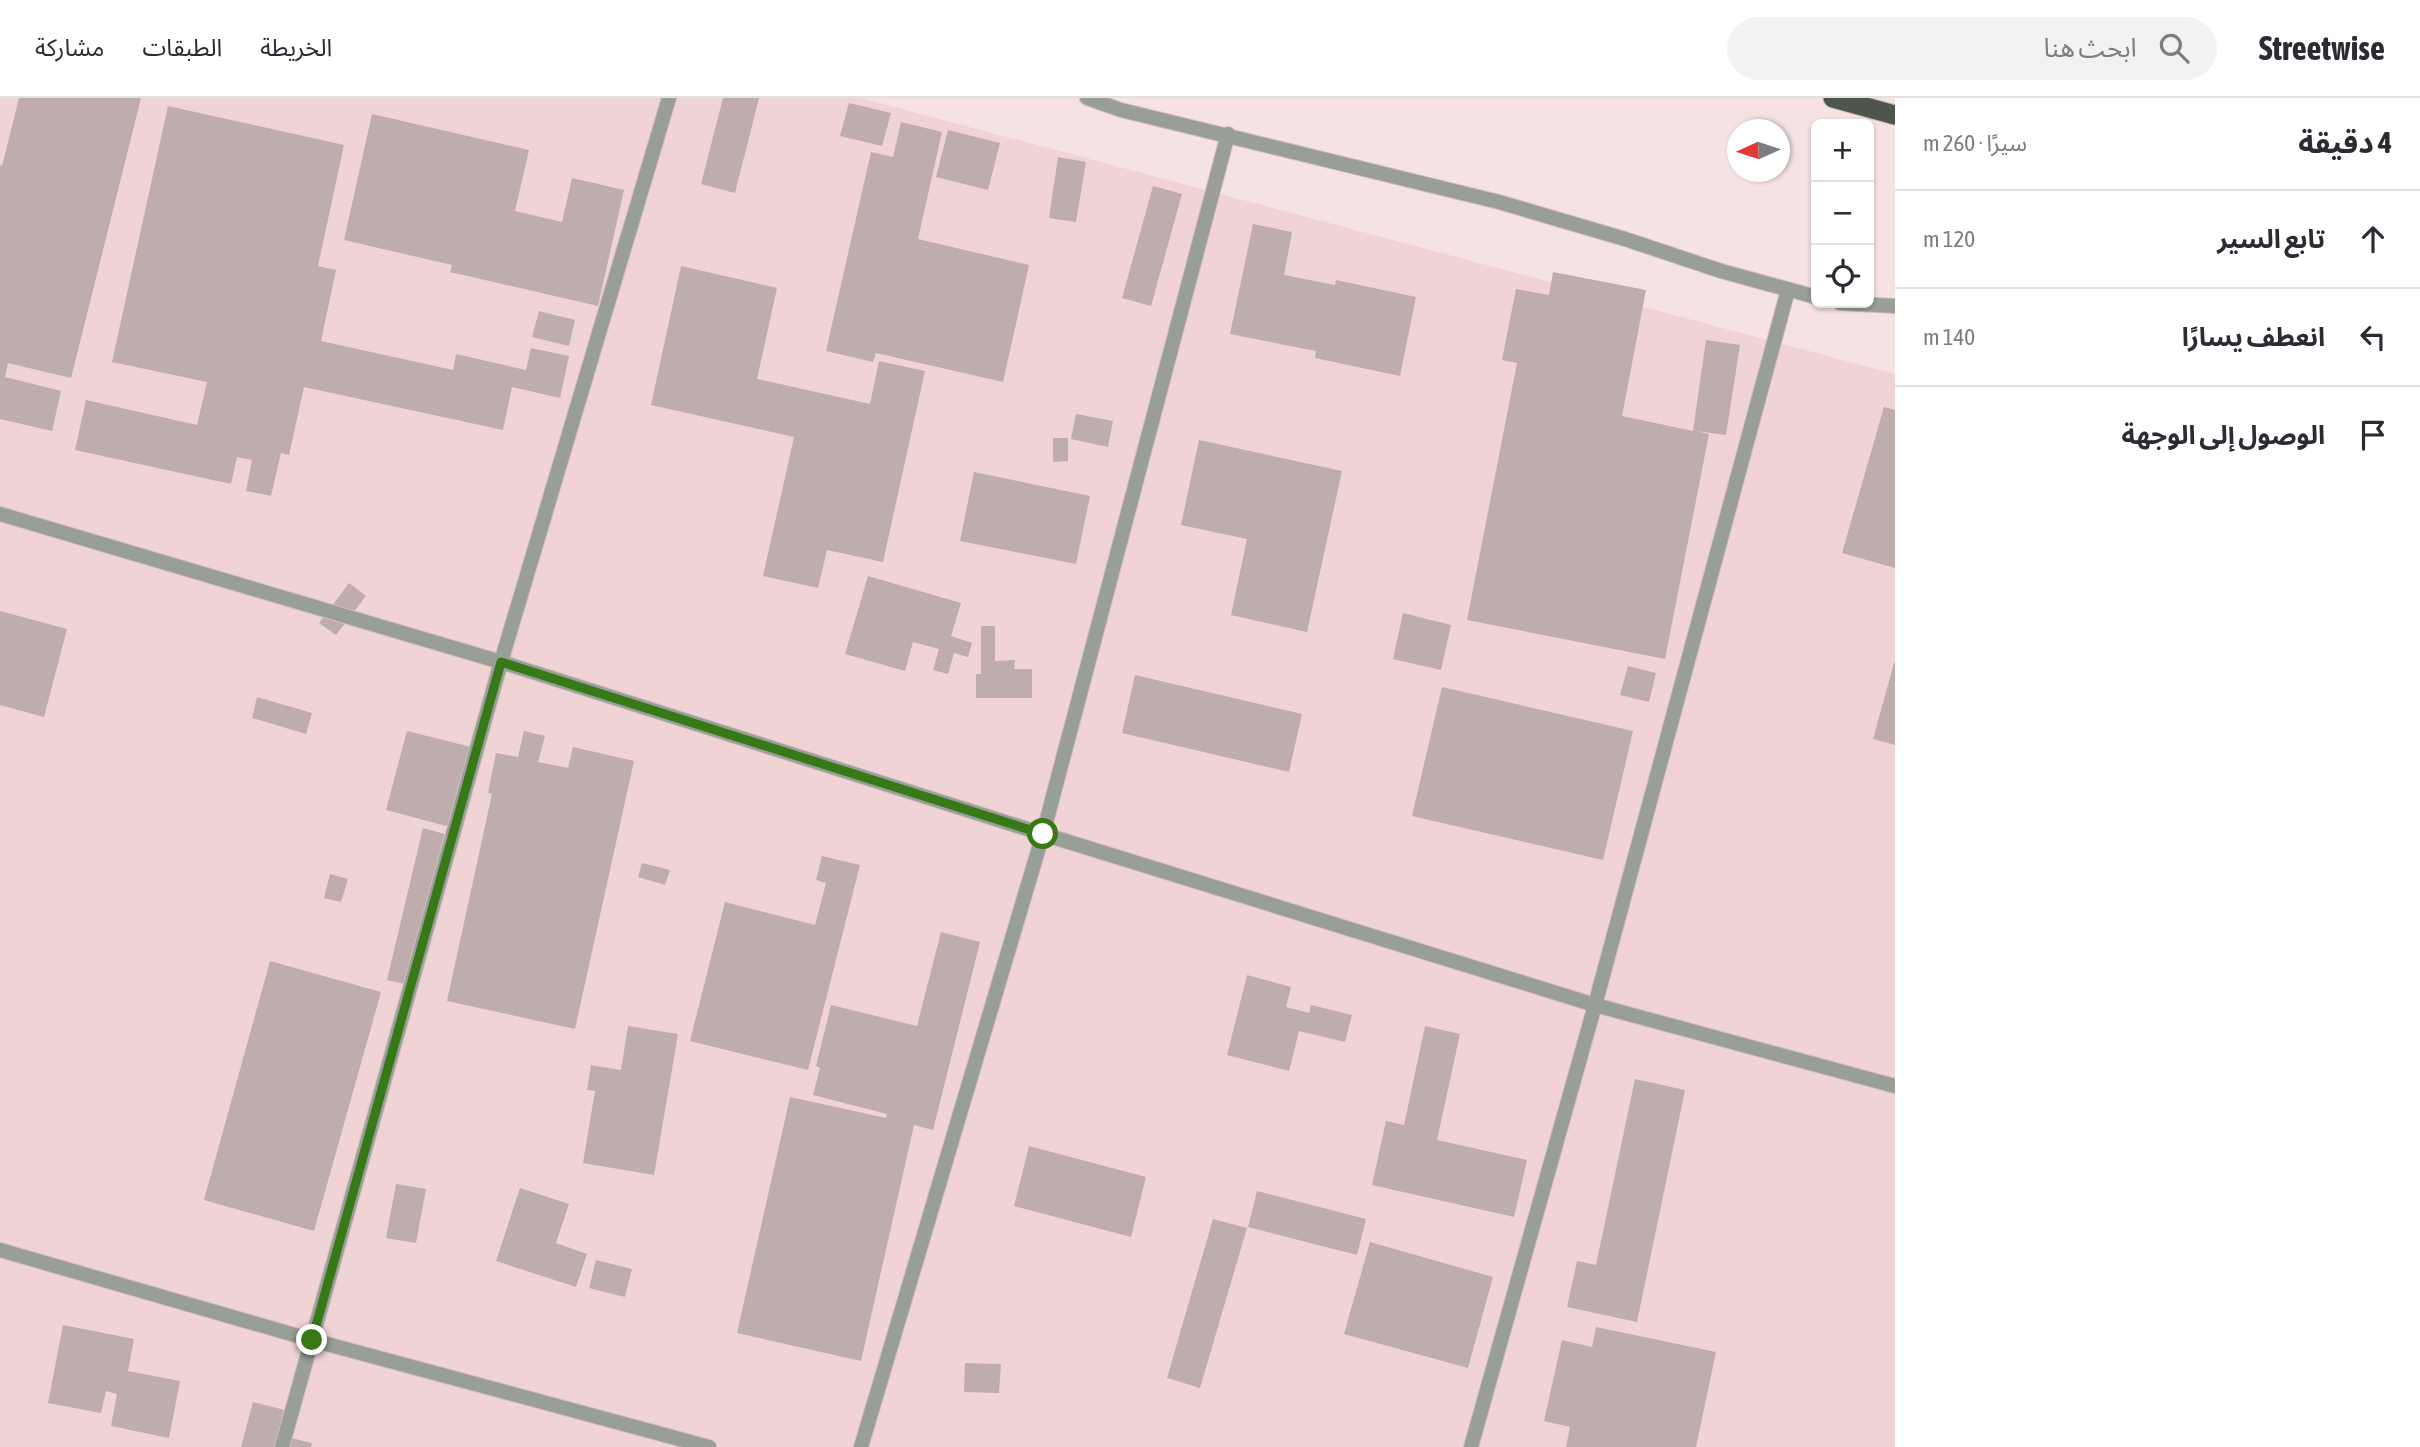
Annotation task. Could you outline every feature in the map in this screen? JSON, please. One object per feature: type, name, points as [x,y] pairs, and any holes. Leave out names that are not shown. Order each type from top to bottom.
[{"type":"highway","points":[[1841,99],[1895,115]]},
{"type":"lane","points":[[282,1447],[501,662],[669,98]]},
{"type":"lane","points":[[1087,98],[1121,110],[1499,202],[1811,296]]},
{"type":"lane","points":[[861,1447],[1043,834],[1228,134]]},
{"type":"lane","points":[[1471,1447],[1595,1005],[1788,290]]},
{"type":"lane","points":[[1874,305],[1895,306]]},
{"type":"lane","points":[[0,514],[501,662],[1595,1005],[1895,1086]]},
{"type":"lane","points":[[0,1250],[312,1340],[709,1447]]},
{"type":"shaded area","points":[[0,98],[861,98],[1895,374],[1895,1447],[0,1447]]},
{"type":"building","points":[[19,98],[141,98],[71,378],[8,363],[5,377],[61,391],[52,431],[0,419],[0,165],[2,166]]},
{"type":"building","points":[[723,98],[759,98],[735,193],[701,184]]},
{"type":"building","points":[[849,103],[891,113],[882,146],[840,136]]},
{"type":"building","points":[[168,106],[344,145],[318,266],[336,270],[321,341],[453,370],[456,354],[526,370],[531,348],[569,356],[560,398],[512,387],[503,430],[304,387],[289,455],[281,453],[271,496],[246,491],[252,460],[237,457],[231,484],[75,450],[86,400],[197,425],[207,382],[112,362]]},
{"type":"building","points":[[372,114],[529,150],[515,211],[562,222],[572,178],[624,190],[598,306],[450,272],[452,265],[344,240]]},
{"type":"building","points":[[901,122],[942,132],[918,239],[1029,265],[1003,382],[876,353],[873,362],[826,351],[871,152],[893,157]]},
{"type":"building","points":[[948,130],[1000,143],[988,190],[936,177]]},
{"type":"building","points":[[1058,157],[1086,162],[1076,222],[1049,218]]},
{"type":"building","points":[[1153,186],[1182,194],[1151,306],[1122,298]]},
{"type":"building","points":[[1253,224],[1292,232],[1284,275],[1335,285],[1336,280],[1416,297],[1400,376],[1315,358],[1316,351],[1230,334]]},
{"type":"building","points":[[681,266],[777,288],[757,379],[870,404],[879,361],[925,371],[883,562],[827,550],[818,588],[763,576],[794,437],[651,405]]},
{"type":"building","points":[[1553,272],[1646,290],[1622,416],[1693,431],[1706,340],[1740,345],[1726,435],[1696,431],[1709,434],[1665,659],[1467,620],[1517,363],[1502,360],[1516,289],[1549,295]]},
{"type":"building","points":[[539,311],[575,320],[569,346],[532,337]]},
{"type":"building","points":[[1884,407],[1895,410],[1895,568],[1842,553]]},
{"type":"building","points":[[1076,414],[1113,421],[1108,447],[1071,439]]},
{"type":"building","points":[[1053,438],[1068,438],[1068,461],[1053,462]]},
{"type":"building","points":[[1199,440],[1342,471],[1307,632],[1231,615],[1247,539],[1181,525]]},
{"type":"building","points":[[974,472],[1090,496],[1076,564],[960,541]]},
{"type":"building","points":[[868,576],[961,603],[951,636],[972,643],[968,657],[954,653],[948,674],[933,670],[939,649],[913,642],[905,671],[845,654]]},
{"type":"building","points":[[349,583],[366,596],[336,635],[319,623]]},
{"type":"building","points":[[0,611],[67,629],[44,717],[0,705]]},
{"type":"building","points":[[1403,613],[1451,625],[1441,670],[1393,659]]},
{"type":"building","points":[[981,626],[995,626],[995,661],[1015,660],[1014,669],[1032,669],[1032,698],[976,698],[976,674],[981,674]]},
{"type":"building","points":[[1895,663],[1895,745],[1873,739]]},
{"type":"building","points":[[1628,666],[1656,673],[1649,702],[1620,695]]},
{"type":"building","points":[[1135,675],[1302,714],[1289,772],[1122,733]]},
{"type":"building","points":[[1442,687],[1633,731],[1603,860],[1412,816]]},
{"type":"building","points":[[257,697],[312,713],[306,734],[252,718]]},
{"type":"building","points":[[407,731],[471,747],[450,827],[386,810]]},
{"type":"building","points":[[524,731],[545,736],[538,762],[568,768],[573,747],[634,761],[575,1029],[447,1001],[492,794],[488,793],[496,753],[518,757]]},
{"type":"building","points":[[423,828],[445,834],[409,985],[387,980]]},
{"type":"building","points":[[822,856],[860,865],[808,1070],[690,1041],[725,902],[815,925],[826,883],[816,880]]},
{"type":"building","points":[[642,863],[670,870],[665,885],[638,877]]},
{"type":"building","points":[[330,874],[348,879],[341,902],[324,898]]},
{"type":"building","points":[[941,932],[980,942],[933,1130],[914,1125],[861,1361],[737,1333],[790,1097],[886,1118],[887,1114],[813,1095],[820,1068],[816,1066],[831,1005],[917,1026]]},
{"type":"building","points":[[270,961],[381,992],[314,1231],[204,1200]]},
{"type":"building","points":[[1247,975],[1291,987],[1286,1007],[1309,1013],[1311,1005],[1352,1015],[1345,1042],[1299,1031],[1289,1071],[1227,1055]]},
{"type":"building","points":[[628,1026],[678,1034],[654,1175],[583,1163],[595,1091],[587,1090],[591,1065],[621,1070]]},
{"type":"building","points":[[1425,1026],[1460,1034],[1437,1140],[1527,1160],[1514,1217],[1372,1185],[1386,1121],[1404,1125]]},
{"type":"building","points":[[1635,1079],[1685,1090],[1637,1322],[1567,1307],[1577,1261],[1596,1265]]},
{"type":"building","points":[[1029,1146],[1146,1177],[1131,1237],[1014,1206]]},
{"type":"building","points":[[396,1184],[426,1189],[416,1243],[386,1238]]},
{"type":"building","points":[[520,1188],[569,1204],[556,1243],[587,1254],[576,1287],[496,1261]]},
{"type":"building","points":[[1257,1191],[1366,1219],[1357,1255],[1248,1227]]},
{"type":"building","points":[[1213,1219],[1247,1228],[1200,1388],[1167,1378]]},
{"type":"building","points":[[1370,1242],[1493,1277],[1468,1368],[1344,1334]]},
{"type":"building","points":[[596,1260],[632,1269],[625,1297],[589,1288]]},
{"type":"building","points":[[63,1325],[134,1339],[128,1371],[180,1381],[169,1438],[111,1426],[117,1394],[106,1391],[101,1413],[48,1403]]},
{"type":"building","points":[[1596,1327],[1716,1352],[1696,1447],[1566,1447],[1570,1427],[1544,1421],[1562,1340],[1592,1347]]},
{"type":"building","points":[[965,1363],[1001,1364],[999,1393],[964,1392]]},
{"type":"building","points":[[253,1402],[289,1411],[283,1436],[312,1443],[311,1447],[241,1447]]},
{"type":"route","points":[[312,1340],[501,662],[1043,834]]}]
